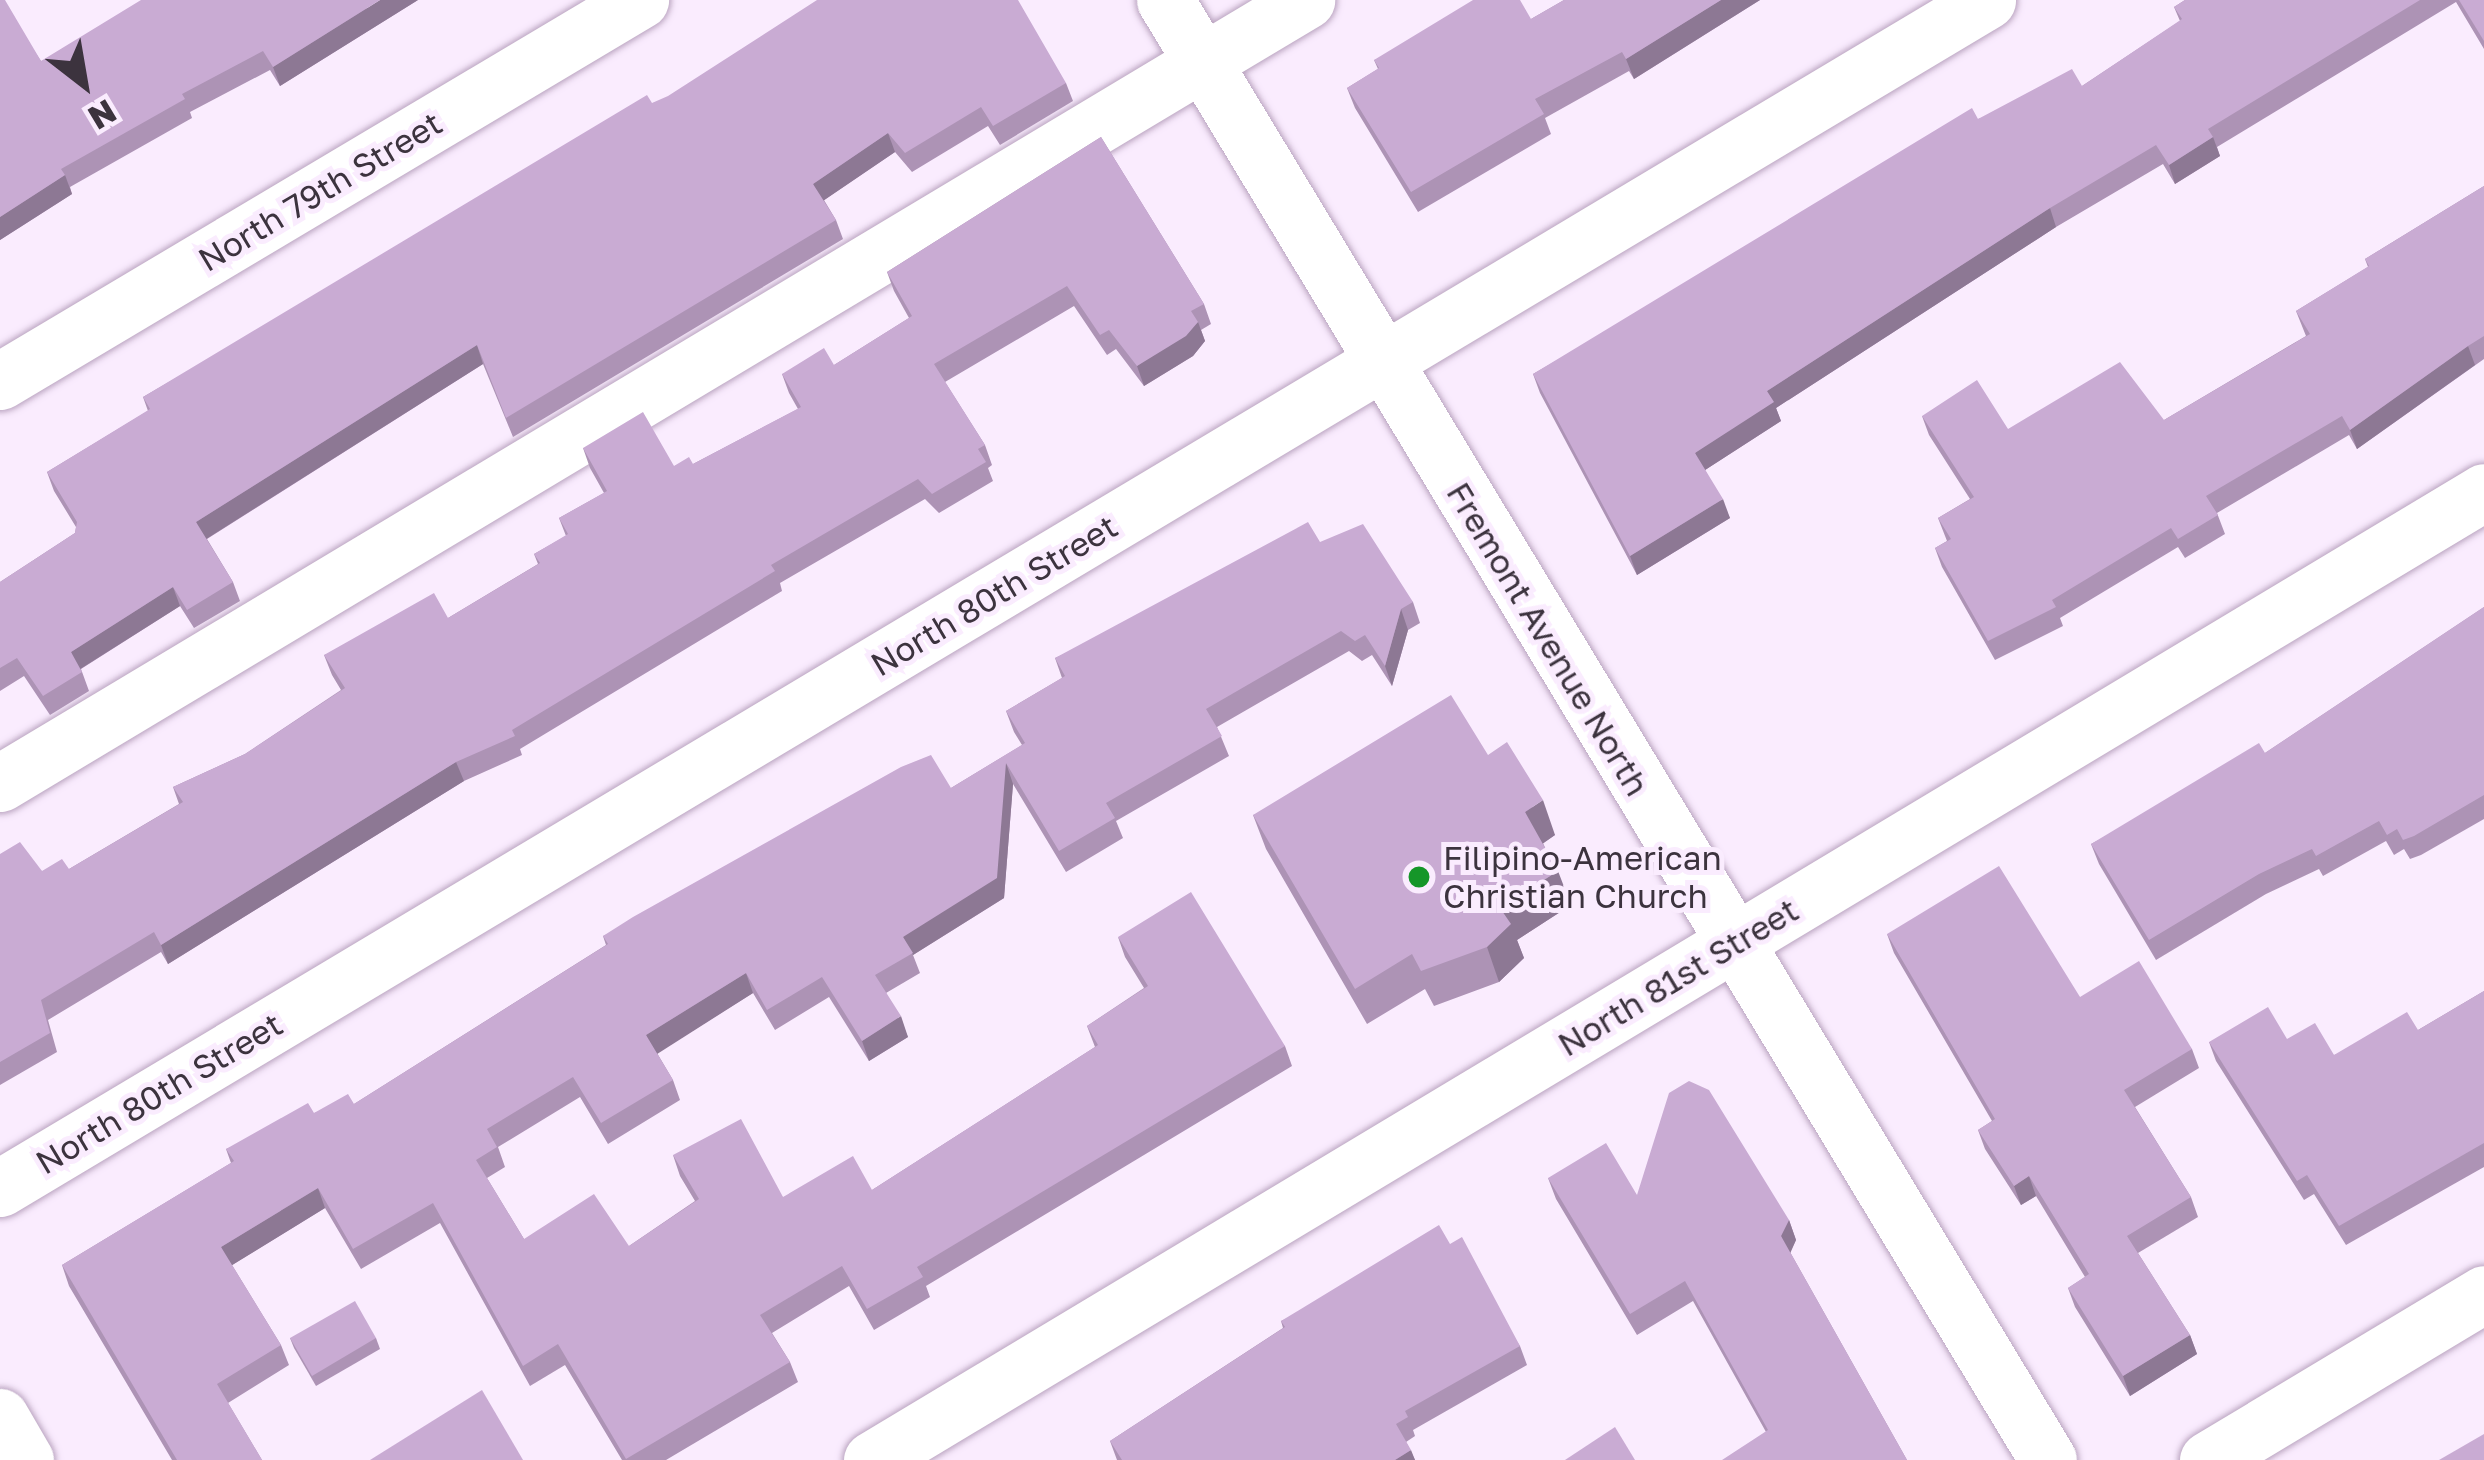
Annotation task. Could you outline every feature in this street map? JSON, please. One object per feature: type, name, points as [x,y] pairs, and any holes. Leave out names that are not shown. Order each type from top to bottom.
[{"type":"street","name":"North 79th Street","points":[[0,381],[640,0]]},
{"type":"street","name":"Fremont Avenue North","points":[[1165,0],[1732,946],[2048,1460]]},
{"type":"street","points":[[0,783],[1306,0]]},
{"type":"street","name":"North 80th Street","points":[[0,1188],[1987,0]]},
{"type":"street","name":"North 81st Street","points":[[872,1460],[2484,492]]},
{"type":"street","points":[[2208,1460],[2484,1294]]},
{"type":"street","points":[[0,1417],[26,1460]]},
{"type":"building","points":[[0,0],[5,0],[41,61],[141,0],[380,0],[273,67],[263,51],[182,94],[185,99],[61,169],[65,175],[0,217]]},
{"type":"building","points":[[817,0],[1018,0],[1066,83],[993,126],[981,107],[905,153],[888,133],[813,184],[836,220],[506,418],[477,345],[196,522],[233,582],[187,610],[173,587],[71,652],[82,672],[43,696],[17,658],[0,668],[0,582],[75,533],[77,522],[47,472],[150,409],[143,397],[647,95],[652,103],[668,96]]},
{"type":"building","points":[[1473,0],[1520,0],[1531,19],[1564,0],[1721,0],[1626,59],[1622,52],[1535,99],[1544,114],[1411,192],[1347,88],[1379,68],[1374,60]]},
{"type":"building","points":[[2185,0],[2420,0],[2208,129],[2213,137],[2169,165],[2156,145],[1767,391],[1774,402],[1695,453],[1723,499],[1630,556],[1533,374],[1972,108],[1978,119],[2072,69],[2082,86],[2182,19],[2174,7]]},
{"type":"building","points":[[2459,0],[2484,0],[2484,41]]},
{"type":"building","points":[[1101,137],[1204,304],[1191,311],[1198,322],[1186,336],[1137,366],[1109,330],[1100,335],[1067,286],[934,364],[985,445],[978,449],[986,462],[932,494],[918,479],[771,565],[775,571],[512,730],[515,736],[456,762],[161,945],[154,932],[41,1000],[50,1033],[0,1062],[0,854],[20,842],[42,871],[62,859],[69,869],[183,802],[173,787],[245,754],[345,688],[324,655],[434,593],[448,618],[540,563],[534,554],[568,534],[559,518],[607,491],[583,448],[643,412],[674,466],[689,457],[693,464],[801,407],[782,374],[824,348],[834,365],[912,316],[887,272]]},
{"type":"building","points":[[2484,186],[2484,336],[2350,430],[2342,416],[2206,496],[2218,515],[2178,539],[2171,528],[2052,600],[2056,607],[1988,641],[1935,548],[1951,539],[1938,518],[1974,497],[1922,416],[1977,380],[2008,429],[2120,362],[2164,420],[2310,334],[2296,311],[2369,266],[2365,259]]},
{"type":"building","points":[[1308,522],[1320,542],[1363,524],[1413,602],[1401,609],[1385,666],[1365,635],[1355,641],[1341,631],[1206,709],[1222,736],[1106,803],[1115,818],[1059,851],[1006,763],[997,878],[903,937],[913,953],[875,975],[901,1016],[862,1041],[822,977],[767,1010],[746,973],[646,1035],[673,1080],[601,1123],[573,1077],[487,1129],[497,1147],[476,1160],[524,1239],[594,1194],[629,1246],[699,1199],[673,1155],[741,1119],[783,1197],[853,1156],[872,1190],[1098,1045],[1087,1026],[1148,986],[1118,937],[1191,892],[1285,1046],[917,1267],[923,1277],[867,1309],[842,1266],[760,1315],[790,1362],[626,1459],[558,1344],[523,1366],[433,1203],[353,1249],[318,1188],[221,1247],[281,1345],[217,1384],[262,1460],[177,1460],[62,1265],[234,1161],[226,1149],[308,1103],[314,1113],[348,1094],[354,1104],[608,944],[603,936],[633,917],[901,767],[931,755],[951,788],[1025,743],[1006,711],[1065,676],[1055,658]]},
{"type":"building","points":[[2484,607],[2484,795],[2403,840],[2397,829],[2387,835],[2379,821],[2316,856],[2312,849],[2259,874],[2149,940],[2091,844],[2259,743],[2265,753]]},
{"type":"building","name":"Filipino-American Christian Church","points":[[1451,695],[1488,755],[1507,742],[1543,800],[1525,812],[1558,871],[1500,908],[1511,924],[1487,947],[1421,971],[1412,954],[1355,989],[1253,815]]},
{"type":"building","points":[[1999,866],[2080,997],[2139,961],[2192,1049],[2124,1090],[2191,1197],[2127,1236],[2190,1335],[2123,1376],[2068,1288],[2089,1274],[2029,1176],[2014,1186],[1978,1130],[1995,1119],[1887,934]]},
{"type":"building","points":[[2484,991],[2484,1143],[2339,1226],[2307,1175],[2297,1181],[2209,1042],[2268,1007],[2287,1039],[2315,1023],[2334,1055],[2407,1012],[2418,1030]]},
{"type":"building","points":[[1689,1081],[1709,1090],[1789,1220],[1781,1236],[1907,1460],[1722,1460],[1768,1430],[1685,1281],[1630,1314],[1548,1178],[1606,1143],[1637,1195],[1669,1093]]},
{"type":"building","points":[[1439,1225],[1450,1244],[1462,1237],[1520,1346],[1405,1411],[1408,1417],[1396,1424],[1411,1450],[1395,1460],[1122,1460],[1110,1441],[1285,1327],[1281,1321]]},
{"type":"building","points":[[355,1301],[376,1338],[312,1376],[290,1338]]},
{"type":"building","points":[[482,1390],[523,1460],[370,1460]]},
{"type":"building","points":[[1615,1427],[1635,1460],[1565,1460]]},
{"type":"building","points":[[2484,1434],[2484,1460],[2439,1460]]},
{"type":"place","name":"Filipino-American Christian Church","points":[[1419,877]]}]
